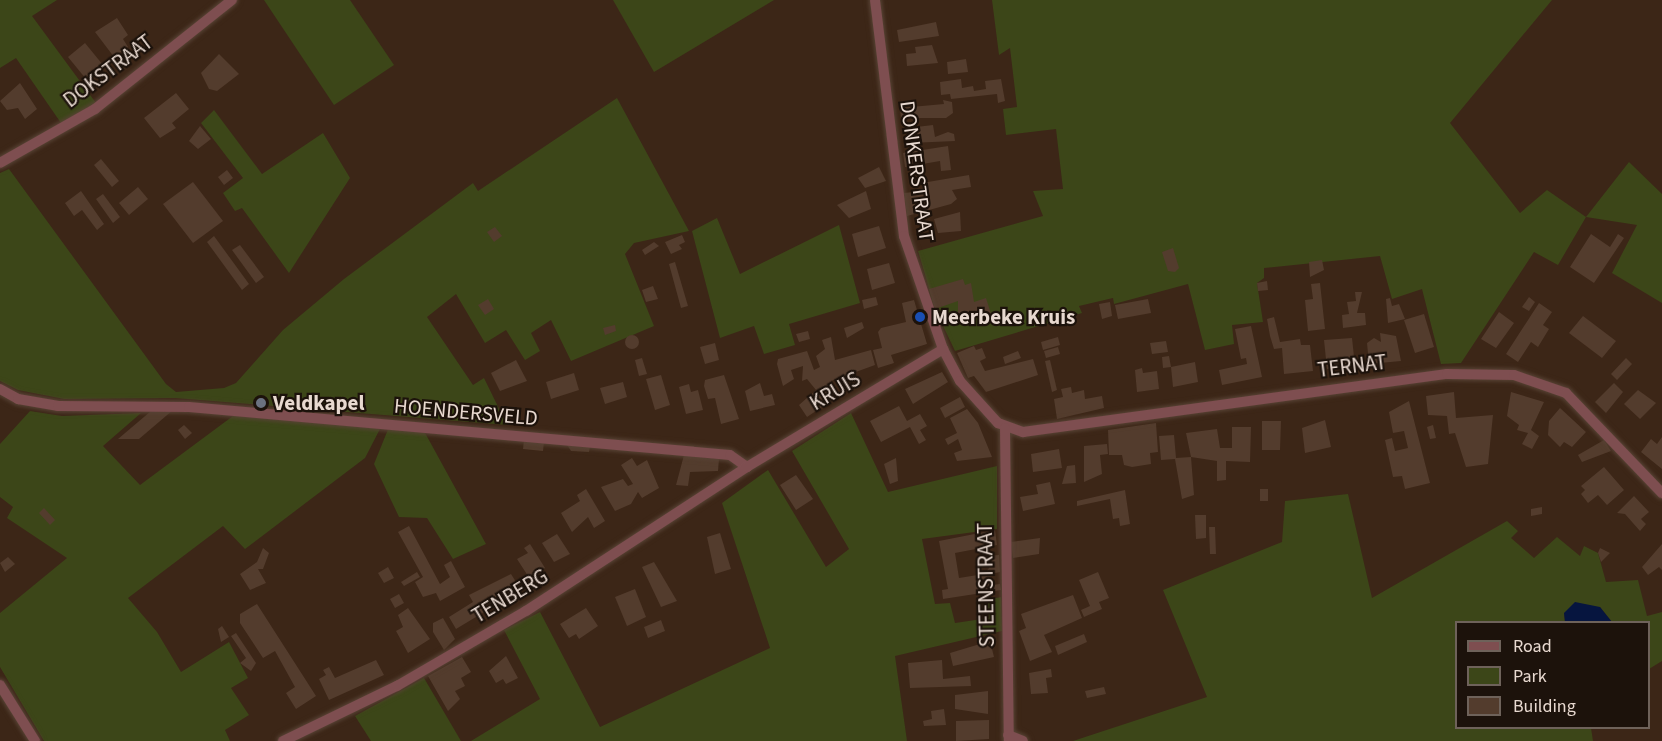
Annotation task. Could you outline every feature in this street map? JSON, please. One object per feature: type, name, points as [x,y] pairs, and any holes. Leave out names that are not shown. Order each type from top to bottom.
[{"type":"street","name":"DOKSTRAAT","points":[[0,163],[95,109],[232,0]]},
{"type":"street","name":"DONKERSTRAAT","points":[[875,0],[898,210],[925,307],[943,349],[984,411],[1005,428]]},
{"type":"street","name":"KRUIS","points":[[747,467],[943,349]]},
{"type":"street","name":"TERNAT","points":[[1005,428],[1035,431],[1448,374],[1514,375],[1566,393],[1662,492]]},
{"type":"street","name":"HOENDERSVELD","points":[[0,389],[18,399],[58,406],[224,410],[730,455],[747,467]]},
{"type":"street","name":"STEENSTRAAT","points":[[1005,428],[1008,738]]},
{"type":"street","name":"TENBERG","points":[[284,741],[397,686],[526,611],[747,467]]},
{"type":"street","points":[[0,685],[35,741]]},
{"type":"street","points":[[1008,738],[1023,741]]},
{"type":"green space","points":[[0,0],[57,0],[32,16],[96,103],[61,123],[16,58],[0,68]]},
{"type":"green space","points":[[264,0],[350,0],[394,65],[334,105]]},
{"type":"green space","points":[[613,0],[774,0],[654,72]]},
{"type":"green space","points":[[992,0],[1552,0],[1450,123],[1520,213],[1547,190],[1586,217],[1558,265],[1534,252],[1461,363],[1441,364],[1422,289],[1392,299],[1380,256],[1264,268],[1264,278],[1257,283],[1263,322],[1232,325],[1234,344],[1205,350],[1188,284],[1114,304],[1113,298],[1079,306],[1082,313],[955,351],[935,309],[918,251],[1043,216],[1033,191],[1063,189],[1056,129],[1006,135],[1003,109],[1017,107],[1010,48],[999,55]]},
{"type":"green space","points":[[617,98],[689,231],[634,243],[625,254],[654,326],[571,361],[551,320],[531,333],[540,351],[525,360],[506,330],[485,343],[456,294],[427,317],[473,385],[484,378],[507,425],[175,398],[64,399],[18,390],[0,381],[0,173],[9,169],[166,384],[176,392],[224,388],[236,383],[283,330],[344,279],[473,183],[478,191]]},
{"type":"green space","points":[[214,110],[262,174],[323,133],[350,178],[289,273],[242,208],[235,211],[223,193],[243,178],[201,123]]},
{"type":"green space","points":[[1629,162],[1662,194],[1662,303],[1612,273],[1637,225],[1586,217]]},
{"type":"green space","points":[[717,218],[740,274],[839,225],[860,303],[789,324],[795,345],[764,354],[754,326],[720,338],[692,231]]},
{"type":"green space","points":[[30,411],[62,416],[141,413],[103,446],[140,485],[237,413],[381,427],[365,458],[245,549],[223,526],[128,598],[157,632],[181,672],[229,642],[248,678],[231,688],[249,715],[225,730],[230,741],[44,741],[0,667],[0,613],[67,558],[7,518],[13,507],[0,497],[0,444]]},
{"type":"green space","points":[[851,413],[888,492],[997,466],[997,529],[922,539],[935,604],[950,603],[955,623],[989,618],[987,600],[1001,597],[1002,631],[895,656],[907,741],[471,741],[540,699],[504,630],[540,612],[600,727],[770,648],[722,503],[768,470],[826,567],[849,549],[792,451]]},
{"type":"green space","points":[[389,427],[424,431],[486,544],[453,559],[427,518],[399,517],[374,464]]},
{"type":"green space","points":[[1348,494],[1372,598],[1507,521],[1518,531],[1511,538],[1534,558],[1557,537],[1580,556],[1584,546],[1598,553],[1606,582],[1638,580],[1647,616],[1662,612],[1662,661],[1650,668],[1650,621],[1611,621],[1600,607],[1564,613],[1565,621],[1455,621],[1455,729],[1591,729],[1593,741],[1073,741],[1207,697],[1163,590],[1282,542],[1285,501]]},
{"type":"green space","points":[[424,678],[461,741],[371,741],[355,716]]},
{"type":"water","points":[[1575,602],[1600,607],[1611,621],[1565,621],[1564,613]]},
{"type":"building","points":[[117,18],[128,35],[123,39],[128,47],[114,57],[95,32]]},
{"type":"building","points":[[936,22],[939,36],[899,42],[897,30]]},
{"type":"building","points":[[85,43],[103,65],[86,79],[68,57]]},
{"type":"building","points":[[932,45],[938,63],[907,66],[906,54],[916,53],[915,47]]},
{"type":"building","points":[[219,54],[239,74],[217,91],[209,89],[201,73]]},
{"type":"building","points":[[966,59],[968,72],[948,74],[947,62]]},
{"type":"building","points":[[961,79],[962,88],[973,86],[974,91],[986,89],[985,81],[1001,79],[1005,101],[998,103],[997,94],[951,99],[950,94],[941,95],[940,82]]},
{"type":"building","points":[[20,83],[37,109],[25,119],[18,108],[7,110],[0,101]]},
{"type":"building","points":[[176,93],[189,109],[172,123],[176,128],[160,138],[144,118]]},
{"type":"building","points":[[943,100],[952,102],[953,113],[946,118],[901,118],[900,108],[944,104]]},
{"type":"building","points":[[933,125],[935,137],[948,132],[954,134],[955,141],[910,143],[908,128]]},
{"type":"building","points":[[200,126],[211,139],[198,149],[189,141]]},
{"type":"building","points":[[948,146],[951,170],[941,171],[940,161],[905,167],[903,153]]},
{"type":"building","points":[[101,159],[119,181],[112,187],[94,165]]},
{"type":"building","points":[[879,167],[886,181],[865,188],[858,178]]},
{"type":"building","points":[[227,170],[233,178],[224,185],[218,177]]},
{"type":"building","points":[[969,175],[971,187],[952,190],[957,199],[951,204],[907,216],[904,193],[923,191],[922,183]]},
{"type":"building","points":[[193,182],[223,221],[193,243],[163,204]]},
{"type":"building","points":[[138,187],[148,199],[129,215],[119,203]]},
{"type":"building","points":[[81,191],[104,224],[97,230],[82,210],[74,216],[65,203]]},
{"type":"building","points":[[866,191],[871,209],[849,218],[837,205]]},
{"type":"building","points":[[103,194],[120,217],[113,223],[96,199]]},
{"type":"building","points":[[960,212],[961,231],[938,233],[934,219]]},
{"type":"building","points":[[879,226],[886,248],[858,257],[852,234]]},
{"type":"building","points":[[495,227],[502,236],[494,242],[487,232]]},
{"type":"building","points":[[1591,234],[1610,247],[1618,234],[1624,238],[1594,283],[1570,267]]},
{"type":"building","points":[[682,235],[685,242],[679,245],[682,249],[671,254],[665,242]]},
{"type":"building","points":[[214,236],[249,284],[242,290],[207,242]]},
{"type":"building","points":[[654,242],[659,246],[645,255],[642,250]]},
{"type":"building","points":[[240,245],[264,277],[256,283],[232,250]]},
{"type":"building","points":[[1173,248],[1179,268],[1175,272],[1168,271],[1162,252]]},
{"type":"building","points":[[1322,260],[1324,270],[1310,277],[1309,262]]},
{"type":"building","points":[[675,262],[688,306],[681,308],[669,264]]},
{"type":"building","points":[[889,263],[895,283],[872,290],[867,269]]},
{"type":"building","points":[[963,279],[965,285],[971,283],[974,302],[986,298],[992,317],[979,321],[976,312],[958,318],[958,301],[935,309],[929,289]]},
{"type":"building","points":[[1267,281],[1268,290],[1258,291],[1257,283]]},
{"type":"building","points":[[1320,283],[1325,329],[1308,331],[1305,300],[1313,299],[1311,284]]},
{"type":"building","points":[[653,286],[658,299],[646,302],[642,290]]},
{"type":"building","points":[[1355,292],[1362,292],[1357,313],[1365,313],[1366,325],[1343,328],[1342,315],[1349,314],[1347,302],[1356,301]]},
{"type":"building","points":[[876,297],[878,305],[864,309],[862,300]]},
{"type":"building","points":[[1529,297],[1535,302],[1529,311],[1522,307]]},
{"type":"building","points":[[1390,298],[1392,306],[1399,304],[1405,319],[1388,323],[1386,299]]},
{"type":"building","points":[[488,299],[494,309],[485,315],[478,305]]},
{"type":"building","points":[[1148,299],[1151,313],[1118,319],[1115,305]]},
{"type":"building","points":[[914,300],[927,344],[891,355],[894,363],[878,368],[873,350],[882,348],[878,332],[881,328],[906,322],[902,303]]},
{"type":"building","points":[[1110,302],[1112,316],[1102,319],[1099,304]]},
{"type":"building","points":[[1539,303],[1552,312],[1543,325],[1549,329],[1538,347],[1531,342],[1518,362],[1506,354]]},
{"type":"building","points":[[1499,312],[1514,323],[1496,348],[1481,339]]},
{"type":"building","points":[[1424,314],[1434,347],[1415,353],[1404,320]]},
{"type":"building","points":[[1583,316],[1616,341],[1602,358],[1569,333]]},
{"type":"building","points":[[1274,317],[1280,342],[1300,339],[1301,345],[1310,345],[1313,371],[1284,374],[1282,348],[1274,349],[1267,319]]},
{"type":"building","points":[[862,322],[864,328],[847,338],[844,328]]},
{"type":"building","points":[[615,325],[616,331],[605,335],[603,328]]},
{"type":"building","points":[[1251,326],[1262,377],[1222,385],[1219,370],[1247,364],[1246,358],[1241,359],[1235,329]]},
{"type":"building","points":[[808,331],[810,339],[799,342],[796,334]]},
{"type":"building","points":[[1380,333],[1396,336],[1401,361],[1369,364],[1367,343],[1374,338],[1381,342]]},
{"type":"building","points":[[632,335],[637,337],[639,342],[637,347],[632,349],[627,347],[625,342],[627,337]]},
{"type":"building","points":[[831,337],[835,360],[871,350],[875,365],[831,381],[837,397],[807,417],[799,405],[816,390],[807,379],[802,381],[803,366],[791,370],[794,379],[783,386],[777,364],[778,359],[807,351],[814,370],[820,367],[816,356],[825,349],[822,340]]},
{"type":"building","points":[[1058,337],[1060,345],[1043,350],[1041,342]]},
{"type":"building","points":[[1352,338],[1355,366],[1327,369],[1324,340]]},
{"type":"building","points":[[1166,341],[1168,352],[1152,354],[1150,343]]},
{"type":"building","points":[[715,343],[719,360],[705,364],[700,347]]},
{"type":"building","points":[[974,346],[976,350],[982,348],[986,358],[980,361],[985,371],[1033,359],[1038,375],[986,392],[974,376],[968,378],[957,353]]},
{"type":"building","points":[[1058,347],[1060,354],[1046,358],[1044,351]]},
{"type":"building","points":[[1018,351],[1021,358],[1005,364],[1003,357]]},
{"type":"building","points":[[1169,356],[1171,367],[1163,368],[1162,357]]},
{"type":"building","points":[[642,358],[647,374],[639,376],[635,360]]},
{"type":"building","points":[[1626,358],[1632,364],[1617,380],[1611,374]]},
{"type":"building","points":[[516,360],[527,381],[500,391],[491,373]]},
{"type":"building","points":[[1050,360],[1057,390],[1052,392],[1045,361]]},
{"type":"building","points":[[1195,362],[1198,382],[1173,387],[1171,367]]},
{"type":"building","points":[[1142,368],[1143,373],[1157,371],[1159,389],[1137,392],[1135,370]]},
{"type":"building","points":[[942,372],[948,382],[913,404],[905,389]]},
{"type":"building","points":[[574,373],[579,390],[551,399],[546,382]]},
{"type":"building","points":[[661,375],[670,405],[655,410],[646,379]]},
{"type":"building","points":[[724,375],[739,419],[721,424],[715,398],[708,399],[704,386],[705,380]]},
{"type":"building","points":[[623,382],[627,397],[605,404],[600,388]]},
{"type":"building","points":[[760,383],[764,396],[772,394],[775,405],[750,411],[745,391]]},
{"type":"building","points":[[1614,383],[1623,392],[1606,413],[1595,402]]},
{"type":"building","points":[[689,384],[691,392],[698,390],[703,410],[686,414],[679,387]]},
{"type":"building","points":[[1071,387],[1072,393],[1084,390],[1085,399],[1102,396],[1104,408],[1057,419],[1054,399],[1063,397],[1061,389]]},
{"type":"building","points":[[1638,390],[1656,403],[1640,419],[1624,404]]},
{"type":"building","points":[[1454,392],[1456,418],[1493,415],[1488,464],[1466,467],[1455,433],[1449,434],[1447,416],[1428,415],[1426,396]]},
{"type":"building","points":[[1511,392],[1544,402],[1531,430],[1539,436],[1532,449],[1522,444],[1528,433],[1517,430],[1519,425],[1507,416]]},
{"type":"building","points":[[960,397],[965,407],[945,418],[940,408]]},
{"type":"building","points":[[1409,401],[1430,483],[1405,489],[1402,476],[1393,477],[1385,440],[1392,438],[1395,451],[1408,448],[1404,431],[1393,433],[1389,412]]},
{"type":"building","points":[[899,406],[907,421],[920,414],[927,426],[920,430],[926,440],[919,444],[910,427],[881,442],[870,421]]},
{"type":"building","points":[[1560,408],[1586,432],[1572,447],[1564,442],[1560,447],[1548,435],[1549,421]]},
{"type":"building","points":[[967,409],[978,423],[992,457],[957,461],[954,453],[962,450],[958,439],[948,445],[945,439],[957,433],[950,418]]},
{"type":"building","points":[[173,410],[139,439],[118,439],[151,411]]},
{"type":"building","points":[[1325,420],[1331,447],[1305,453],[1302,428]]},
{"type":"building","points":[[1262,421],[1281,421],[1280,450],[1262,450]]},
{"type":"building","points":[[1156,423],[1158,452],[1150,453],[1151,464],[1132,467],[1124,465],[1122,455],[1109,455],[1108,430]]},
{"type":"building","points":[[184,425],[192,433],[185,439],[178,430]]},
{"type":"building","points":[[1433,425],[1436,438],[1430,439],[1427,427]]},
{"type":"building","points":[[1232,427],[1251,427],[1250,462],[1226,461],[1226,480],[1217,481],[1217,461],[1191,457],[1186,433],[1217,429],[1220,448],[1232,448]]},
{"type":"building","points":[[1174,435],[1176,458],[1191,457],[1194,495],[1182,499],[1175,459],[1161,460],[1159,436]]},
{"type":"building","points":[[1662,437],[1662,469],[1641,452],[1651,439],[1657,444]]},
{"type":"building","points":[[524,440],[544,442],[543,451],[523,449]]},
{"type":"building","points":[[1604,440],[1611,451],[1582,462],[1578,455]]},
{"type":"building","points":[[566,443],[590,446],[589,452],[571,451]]},
{"type":"building","points":[[1107,444],[1108,454],[1100,455],[1102,474],[1084,482],[1084,446]]},
{"type":"building","points":[[1059,449],[1062,468],[1033,472],[1031,454]]},
{"type":"building","points":[[684,455],[719,459],[718,471],[690,472],[688,486],[676,485]]},
{"type":"building","points":[[632,458],[637,466],[647,460],[659,488],[642,498],[638,492],[631,504],[615,511],[601,487],[623,479],[628,486],[633,484],[621,465]]},
{"type":"building","points":[[896,458],[898,481],[890,484],[884,464]]},
{"type":"building","points":[[1075,465],[1076,483],[1062,484],[1067,466]]},
{"type":"building","points":[[1604,467],[1624,490],[1607,505],[1598,495],[1588,503],[1581,494],[1585,490],[1581,486]]},
{"type":"building","points":[[796,475],[813,499],[796,510],[780,485]]},
{"type":"building","points":[[1050,482],[1055,504],[1023,511],[1020,497],[1038,494],[1036,485]]},
{"type":"building","points":[[586,489],[605,521],[594,528],[588,517],[572,532],[561,513],[580,501],[577,495]]},
{"type":"building","points":[[1260,489],[1268,489],[1268,501],[1260,501]]},
{"type":"building","points":[[1125,490],[1130,524],[1120,526],[1119,518],[1113,519],[1110,499],[1077,506],[1077,501]]},
{"type":"building","points":[[1634,496],[1649,512],[1641,519],[1646,524],[1640,531],[1625,514],[1617,513]]},
{"type":"building","points":[[1542,507],[1542,514],[1531,516],[1531,509]]},
{"type":"building","points":[[44,508],[55,520],[50,525],[39,513]]},
{"type":"building","points":[[1195,515],[1206,515],[1206,538],[1196,539]]},
{"type":"building","points":[[409,526],[440,584],[450,577],[444,565],[451,561],[465,587],[440,601],[436,593],[423,597],[415,582],[423,577],[398,532]]},
{"type":"building","points":[[1209,527],[1215,527],[1216,554],[1210,554]]},
{"type":"building","points":[[995,530],[997,545],[955,553],[959,578],[984,574],[989,568],[984,556],[999,555],[1000,572],[990,574],[992,585],[1000,584],[1001,590],[943,599],[942,590],[948,589],[939,541]]},
{"type":"building","points":[[720,533],[731,569],[715,574],[707,537]]},
{"type":"building","points":[[557,534],[570,554],[554,562],[542,543]]},
{"type":"building","points":[[1040,538],[1039,554],[1013,558],[1011,542]]},
{"type":"building","points":[[530,544],[545,568],[530,579],[517,559],[528,553],[524,548]]},
{"type":"building","points":[[1662,544],[1662,570],[1659,567],[1648,575],[1642,567]]},
{"type":"building","points":[[263,548],[269,553],[263,569],[258,569],[266,583],[250,590],[240,574],[257,562]]},
{"type":"building","points":[[1600,548],[1610,553],[1601,562],[1598,553]]},
{"type":"building","points":[[8,557],[15,564],[5,572],[0,563]]},
{"type":"building","points":[[654,562],[677,601],[661,607],[642,567]]},
{"type":"building","points":[[388,567],[394,578],[384,583],[378,573]]},
{"type":"building","points":[[417,572],[420,577],[404,586],[401,582]]},
{"type":"building","points":[[1098,572],[1109,598],[1099,602],[1102,609],[1084,617],[1081,610],[1090,606],[1079,580]]},
{"type":"building","points":[[511,574],[521,590],[456,629],[449,617],[473,602],[469,595]]},
{"type":"building","points":[[635,589],[646,617],[627,626],[615,597]]},
{"type":"building","points":[[399,594],[404,603],[395,608],[390,599]]},
{"type":"building","points":[[1073,595],[1082,618],[1044,635],[1052,652],[1030,661],[1019,631],[1026,628],[1021,614]]},
{"type":"building","points":[[257,604],[316,696],[296,709],[286,693],[295,687],[275,651],[263,658],[240,623],[240,614]]},
{"type":"building","points":[[408,608],[430,639],[408,653],[396,631],[403,627],[398,615]]},
{"type":"building","points":[[586,608],[598,626],[579,639],[576,634],[569,638],[560,624]]},
{"type":"building","points":[[443,618],[455,639],[444,650],[433,632],[433,623]]},
{"type":"building","points":[[661,620],[665,631],[648,638],[644,627]]},
{"type":"building","points":[[222,626],[229,637],[221,642],[218,629]]},
{"type":"building","points":[[236,633],[256,663],[251,671],[240,663],[246,658],[231,636]]},
{"type":"building","points":[[1084,634],[1087,642],[1058,655],[1055,646]]},
{"type":"building","points":[[990,641],[994,657],[953,666],[950,653]]},
{"type":"building","points":[[506,656],[518,678],[506,684],[503,679],[496,683],[489,671]]},
{"type":"building","points":[[462,657],[471,672],[461,678],[465,686],[455,691],[460,699],[448,711],[428,676]]},
{"type":"building","points":[[376,660],[384,675],[329,700],[319,679],[326,675],[323,670],[329,667],[335,678]]},
{"type":"building","points":[[942,660],[943,679],[970,676],[971,686],[910,688],[908,663]]},
{"type":"building","points":[[1051,669],[1052,677],[1046,678],[1048,693],[1031,694],[1029,673]]},
{"type":"building","points":[[1104,687],[1106,694],[1087,698],[1085,691]]},
{"type":"building","points":[[988,691],[988,714],[955,709],[955,695]]},
{"type":"building","points":[[944,709],[946,725],[924,726],[923,721],[932,719],[931,711]]},
{"type":"building","points":[[989,720],[989,739],[956,741],[956,721]]},
{"type":"place","name":"Meerbeke Kruis","points":[[920,317]]},
{"type":"place","name":"Veldkapel","points":[[261,403]]}]
